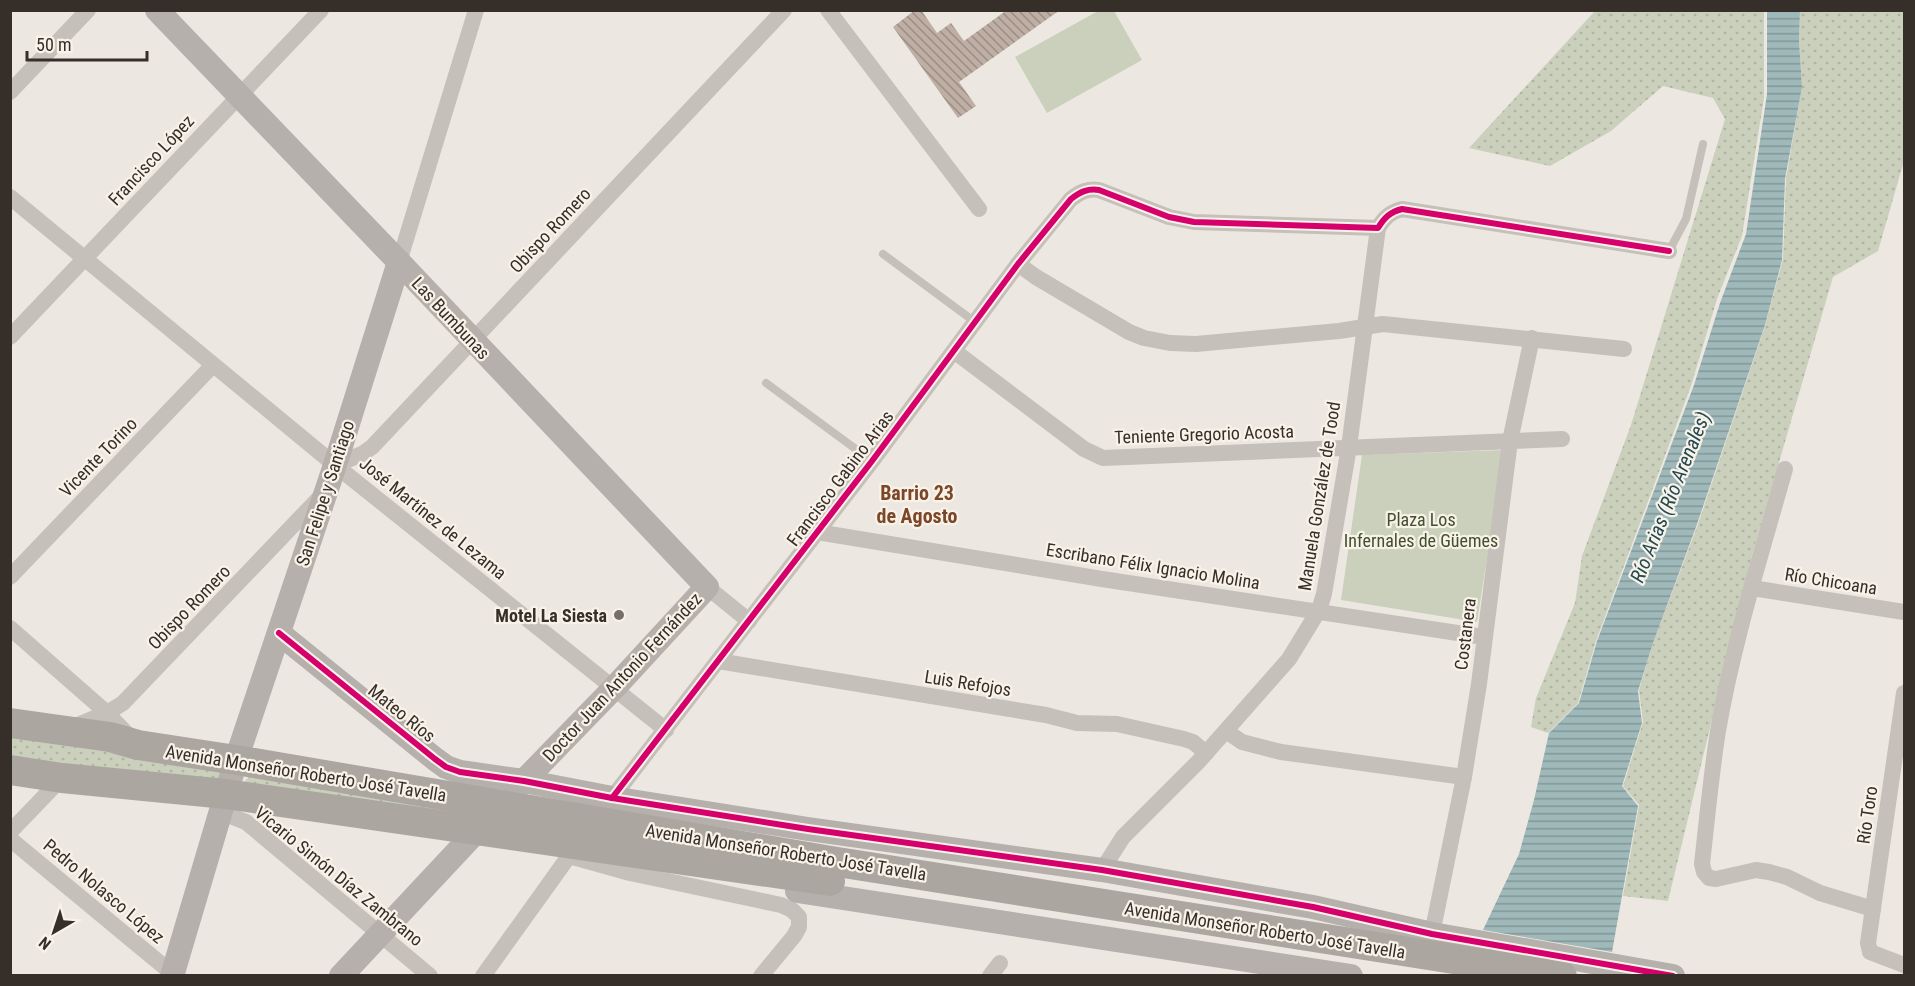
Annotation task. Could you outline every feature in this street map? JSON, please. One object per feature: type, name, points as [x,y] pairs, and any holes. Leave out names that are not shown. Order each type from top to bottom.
[{"type":"highway","name":"Avenida Monseñor Roberto José Tavella","points":[[10,723],[110,737],[138,745],[500,806],[1436,960]]},
{"type":"highway","name":"Avenida Monseñor Roberto José Tavella","points":[[10,770],[223,803],[477,831],[1057,914],[1562,975]]},
{"type":"street","points":[[10,92],[88,10]]},
{"type":"street","name":"Las Bumbunas","points":[[157,10],[399,261],[706,587],[749,621]]},
{"type":"street","name":"Francisco López","points":[[10,337],[321,10]]},
{"type":"street","name":"San Felipe y Santiago","points":[[172,975],[236,760],[335,465],[476,10]]},
{"type":"street","name":"Obispo Romero","points":[[335,465],[362,454],[372,447],[784,10]]},
{"type":"street","points":[[828,10],[980,209]]},
{"type":"street","name":"Francisco Gabino Arias","points":[[612,798],[872,461],[1018,264],[1071,199],[1084,191],[1099,190],[1182,220],[1378,228]]},
{"type":"street","name":"José Martínez de Lezama","points":[[10,197],[335,465],[666,730]]},
{"type":"street","points":[[1378,228],[1383,219],[1393,211],[1402,209],[1669,251]]},
{"type":"street","name":"Manuela González de Tood","points":[[1102,870],[1123,837],[1206,753],[1289,659],[1319,610],[1324,594],[1349,447],[1378,228]]},
{"type":"street","points":[[1018,264],[1129,332],[1144,338],[1170,343],[1196,344],[1339,331],[1383,324],[1624,349]]},
{"type":"street","name":"Costanera","points":[[1436,960],[1484,637],[1510,441],[1532,338]]},
{"type":"street","name":"Teniente Gregorio Acosta","points":[[954,351],[1084,449],[1103,458],[1562,439]]},
{"type":"street","name":"Vicente Torino","points":[[10,577],[213,365]]},
{"type":"street","points":[[1785,469],[1752,588],[1718,732],[1702,864],[1709,878],[1716,879],[1756,870],[1768,872],[1787,877],[1820,893],[1873,909]]},
{"type":"street","name":"Obispo Romero","points":[[64,730],[107,713],[133,693],[327,490]]},
{"type":"street","name":"Escribano Félix Ignacio Molina","points":[[817,532],[1102,579],[1319,610],[1484,637]]},
{"type":"street","name":"Doctor Juan Antonio Fernández","points":[[341,975],[614,688],[706,587]]},
{"type":"street","name":"Río Chicoana","points":[[1752,588],[1905,612]]},
{"type":"street","points":[[10,628],[107,713],[138,745]]},
{"type":"street","name":"Mateo Ríos","points":[[279,633],[446,767],[460,772],[808,829],[1102,870],[1313,907],[1436,960],[1673,975]]},
{"type":"street","name":"Luis Refojos","points":[[718,661],[1077,723],[1117,724],[1193,742],[1206,753]]},
{"type":"street","name":"Río Toro","points":[[1905,693],[1868,943],[1870,952],[1905,965]]},
{"type":"street","points":[[1226,731],[1242,742],[1281,752],[1464,777]]},
{"type":"street","points":[[10,832],[62,778]]},
{"type":"street","name":"Vicario Simón Díaz Zambrano","points":[[223,803],[430,975]]},
{"type":"street","points":[[477,831],[630,873],[781,905],[792,910],[799,917],[799,927],[761,975]]},
{"type":"street","name":"Pedro Nolasco López","points":[[10,839],[172,975]]},
{"type":"street","points":[[483,975],[570,856]]},
{"type":"street","points":[[570,856],[1351,975]]},
{"type":"lane","points":[[1669,251],[1686,219],[1703,144]]},
{"type":"lane","points":[[883,254],[975,322]]},
{"type":"lane","points":[[766,383],[872,461]]},
{"type":"green space","points":[[1098,11],[1114,11],[1142,60],[1047,113],[1015,57]]},
{"type":"green space","points":[[1595,11],[1764,11],[1764,98],[1742,236],[1717,299],[1691,386],[1596,641],[1578,703],[1548,733],[1531,727],[1536,698],[1575,603],[1582,556],[1631,425],[1725,119],[1713,98],[1663,86],[1611,131],[1550,166],[1469,148]]},
{"type":"green space","points":[[1800,11],[1904,11],[1904,161],[1878,251],[1833,277],[1752,555],[1668,901],[1623,896],[1639,805],[1623,786],[1643,722],[1639,690],[1653,643],[1697,527],[1765,326],[1783,259],[1786,179],[1802,86]]},
{"type":"green space","name":"Plaza Los Infernales de Güemes","points":[[1504,450],[1477,622],[1341,600],[1362,455]]},
{"type":"green space","points":[[11,736],[217,764],[229,780],[11,761]]},
{"type":"green space","points":[[250,776],[474,815],[243,783]]},
{"type":"water","name":"Río Arias (Río Arenales)","points":[[1767,11],[1800,11],[1802,87],[1785,179],[1782,260],[1765,325],[1638,691],[1642,723],[1622,786],[1638,806],[1612,952],[1483,930],[1519,854],[1549,733],[1579,703],[1597,641],[1694,385],[1720,303],[1746,234],[1767,94]]},
{"type":"building","points":[[915,10],[921,10],[937,33],[951,23],[964,41],[1007,10],[1060,10],[959,82],[976,106],[958,118],[893,27]]},
{"type":"cycle path","points":[[612,798],[872,461],[1018,264],[1071,199],[1081,193],[1088,190],[1099,190],[1169,217],[1194,222],[1378,228],[1388,216],[1402,209],[1669,251]]},
{"type":"cycle path","points":[[279,633],[435,759],[446,767],[460,772],[808,829],[1102,870],[1313,907],[1432,934],[1673,976]]},
{"type":"place","name":"Motel La Siesta","points":[[619,615]]},
{"type":"district","name":"Barrio 23 de Agosto","points":[[917,504]]}]
